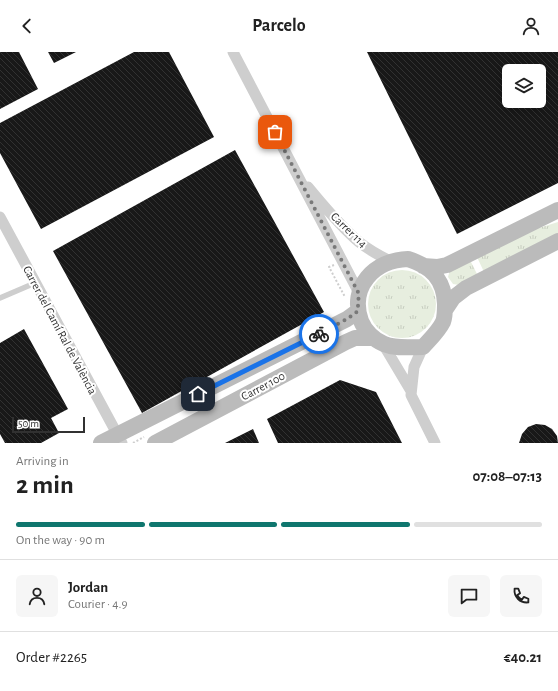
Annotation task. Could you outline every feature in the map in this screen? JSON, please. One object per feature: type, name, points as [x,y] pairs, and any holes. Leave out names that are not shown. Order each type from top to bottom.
[{"type":"street","name":"Carrer 114","points":[[233,52],[296,173],[354,294]]},
{"type":"street","name":"Carrer 114","points":[[296,173],[359,242],[372,252],[392,262]]},
{"type":"street","points":[[423,266],[437,267],[447,265],[558,210]]},
{"type":"street","name":"Carrer del Camí Ral de València","points":[[0,217],[119,439]]},
{"type":"street","points":[[445,310],[453,298],[466,288],[558,241]]},
{"type":"street","points":[[411,390],[379,341],[363,327],[358,311],[358,303],[354,294],[366,278],[378,267],[397,260],[408,259],[432,272],[441,284],[444,293],[444,320],[438,330],[423,347],[414,368],[411,390],[411,395],[435,443]]},
{"type":"street","name":"Carrer 100","points":[[101,443],[119,439],[347,319],[358,311]]},
{"type":"street","name":"Carrer 100","points":[[155,443],[346,342],[355,338],[379,341]]},
{"type":"street","points":[[379,341],[397,348],[423,347]]},
{"type":"lane","points":[[0,298],[35,283]]},
{"type":"path","points":[[337,264],[329,267],[354,294]]},
{"type":"green space","points":[[558,222],[558,235],[484,272],[477,257],[529,231]]},
{"type":"green space","points":[[470,260],[478,276],[459,285],[453,284],[448,277],[450,270]]},
{"type":"green space","points":[[402,270],[415,273],[426,280],[433,291],[436,304],[433,317],[426,328],[415,335],[402,338],[389,335],[378,328],[371,317],[368,304],[371,291],[378,280],[389,273]]},
{"type":"building","points":[[0,52],[19,52],[38,89],[0,109]]},
{"type":"building","points":[[48,52],[76,52],[54,63]]},
{"type":"building","points":[[134,52],[169,52],[214,137],[41,229],[0,153],[0,123]]},
{"type":"building","points":[[367,52],[558,52],[558,183],[457,234]]},
{"type":"building","points":[[235,150],[324,312],[142,413],[53,251]]},
{"type":"building","points":[[24,329],[68,409],[51,418],[59,433],[41,443],[5,443],[0,434],[0,343]]},
{"type":"building","points":[[340,380],[376,392],[402,443],[278,443],[267,419]]},
{"type":"building","points":[[536,424],[545,425],[552,429],[557,436],[558,443],[519,443],[522,434],[528,427]]},
{"type":"building","points":[[253,429],[259,443],[225,443]]},
{"type":"way so far","points":[[275,132],[359,294],[358,311],[347,319],[319,334]]},
{"type":"route","points":[[198,394],[319,334]]}]
